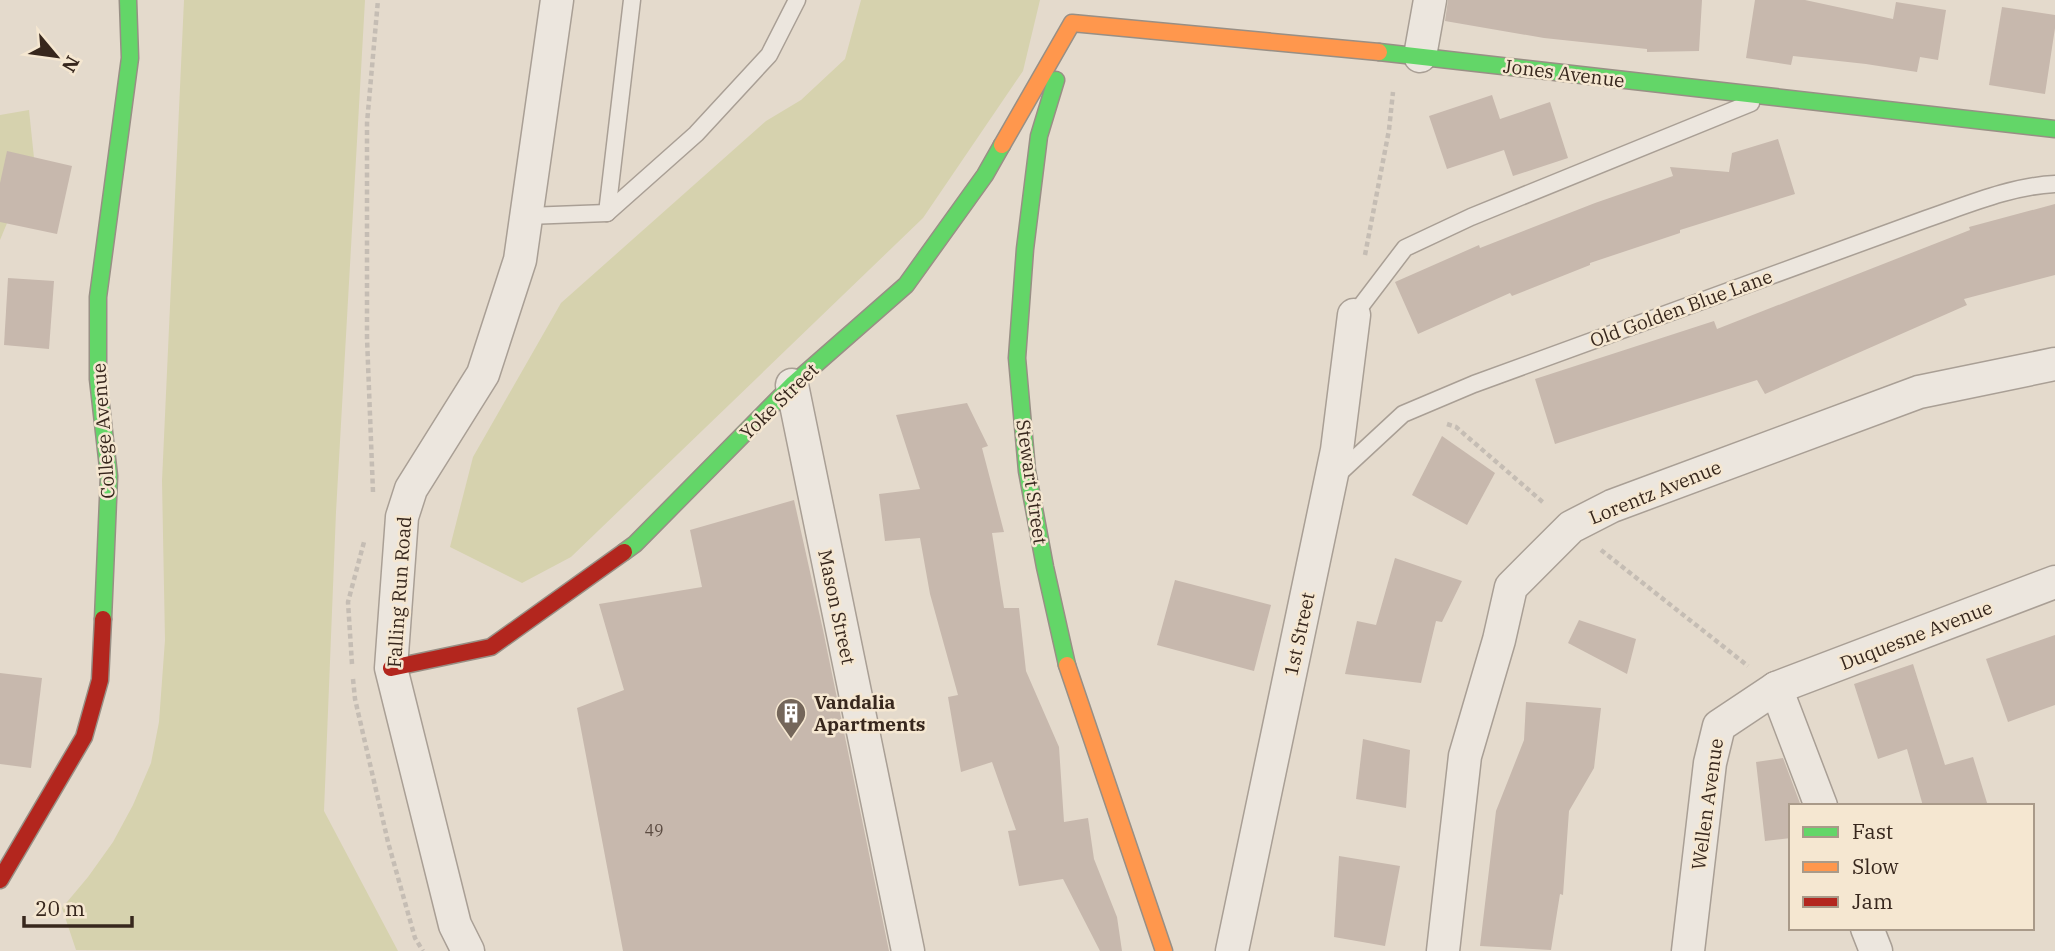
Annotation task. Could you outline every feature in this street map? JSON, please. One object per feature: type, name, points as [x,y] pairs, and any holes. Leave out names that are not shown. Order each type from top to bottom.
[{"type":"street","name":"College Avenue","points":[[0,880],[84,737],[100,680],[109,476],[99,379],[98,297],[130,58],[128,0]]},
{"type":"street","name":"Falling Run Road","points":[[468,951],[455,925],[391,668],[402,517],[411,489],[483,374],[520,260],[557,0]]},
{"type":"street","points":[[1420,56],[1430,0]]},
{"type":"street","name":"Jones Avenue","points":[[1073,17],[2055,129]]},
{"type":"street","name":"Yoke Street","points":[[391,668],[491,647],[635,544],[792,386],[906,285],[985,175],[1073,17]]},
{"type":"street","name":"Stewart Street","points":[[1073,17],[1040,136],[1025,249],[1017,358],[1027,471],[1070,676],[1164,951]]},
{"type":"street","name":"1st Street","points":[[1232,951],[1338,450],[1354,315]]},
{"type":"street","name":"Lorentz Avenue","points":[[1443,951],[1465,756],[1499,640],[1511,587],[1571,527],[1612,506],[1919,392],[2055,364]]},
{"type":"street","name":"Mason Street","points":[[792,386],[908,951]]},
{"type":"street","name":"Duquesne Avenue","points":[[1776,688],[2055,582]]},
{"type":"street","points":[[1776,688],[1820,804]]},
{"type":"street","name":"Wellen Avenue","points":[[1688,951],[1710,763],[1719,726],[1776,688]]},
{"type":"street","points":[[1868,930],[1876,951]]},
{"type":"lane","points":[[607,213],[632,0]]},
{"type":"lane","points":[[527,216],[607,213],[696,134],[769,55],[797,0]]},
{"type":"lane","points":[[1354,315],[1405,248],[1471,217],[1769,96]]},
{"type":"lane","name":"Old Golden Blue Lane","points":[[1331,481],[1403,414],[1474,384],[1987,198],[2040,184],[2055,184]]},
{"type":"path","points":[[373,505],[367,338],[367,123],[378,0]]},
{"type":"path","points":[[1364,262],[1389,130]]},
{"type":"path","points":[[1456,426],[1571,527],[1776,688]]},
{"type":"path","points":[[367,529],[348,602],[355,699],[388,842],[415,938],[422,951]]},
{"type":"shaded area","points":[[184,0],[365,0],[336,512],[324,811],[398,951],[76,950],[62,908],[113,842],[133,805],[151,763],[159,722],[165,640],[162,481]]},
{"type":"shaded area","points":[[861,0],[1040,0],[1023,71],[923,218],[571,557],[522,583],[450,547],[473,457],[561,303],[766,121],[801,100],[845,59]]},
{"type":"shaded area","points":[[29,110],[34,158],[0,240],[0,115]]},
{"type":"building","points":[[1448,0],[1702,0],[1699,51],[1647,52],[1647,49],[1544,38],[1445,21]]},
{"type":"building","points":[[1755,0],[1805,0],[1893,19],[1896,2],[1946,10],[1938,60],[1920,57],[1917,72],[1793,56],[1791,65],[1746,58]]},
{"type":"building","points":[[2002,7],[2055,15],[2045,94],[1989,85]]},
{"type":"building","points":[[1492,95],[1500,119],[1550,102],[1568,158],[1513,176],[1504,150],[1447,169],[1429,116]]},
{"type":"building","points":[[1778,139],[1795,194],[1680,230],[1680,233],[1590,263],[1512,296],[1510,293],[1418,334],[1395,282],[1479,245],[1480,248],[1673,176],[1670,167],[1729,172],[1732,153]]},
{"type":"building","points":[[7,151],[72,166],[57,234],[0,222],[0,183]]},
{"type":"building","points":[[2055,204],[2055,275],[1964,299],[1967,305],[1765,394],[1757,380],[1555,444],[1535,379],[1714,321],[1717,329],[1970,230],[1969,227]]},
{"type":"building","points":[[8,278],[54,281],[49,349],[4,345]]},
{"type":"building","points":[[967,403],[988,446],[982,448],[1004,532],[992,533],[1004,608],[1019,608],[1026,671],[1059,747],[1064,822],[1088,818],[1094,859],[1117,917],[1122,951],[1100,951],[1063,879],[1019,886],[1008,831],[1016,830],[992,762],[961,772],[948,697],[958,695],[930,594],[920,538],[885,541],[879,494],[920,489],[896,415]]},
{"type":"building","points":[[1442,436],[1495,473],[1467,525],[1412,495]]},
{"type":"building","points":[[794,500],[889,951],[623,951],[577,708],[624,690],[599,604],[702,587],[690,530]]},
{"type":"building","points":[[1395,558],[1462,581],[1442,622],[1436,621],[1421,683],[1345,674],[1357,621],[1376,625]]},
{"type":"building","points":[[1175,580],[1271,605],[1254,671],[1157,645]]},
{"type":"building","points":[[1579,620],[1636,639],[1627,674],[1568,643]]},
{"type":"building","points":[[2055,635],[2055,705],[2008,722],[1986,659]]},
{"type":"building","points":[[1913,664],[1945,765],[1973,757],[1987,804],[1922,804],[1907,749],[1878,759],[1854,684]]},
{"type":"building","points":[[0,673],[42,678],[31,768],[0,764]]},
{"type":"building","points":[[1526,702],[1601,708],[1594,768],[1569,811],[1563,895],[1560,894],[1551,950],[1480,946],[1496,811],[1524,740]]},
{"type":"building","points":[[1363,739],[1410,750],[1406,808],[1356,799]]},
{"type":"building","points":[[1783,758],[1800,804],[1789,804],[1789,838],[1765,841],[1756,762]]},
{"type":"building","points":[[1339,856],[1400,866],[1385,946],[1334,937]]},
{"type":"traffic: fast","points":[[103,619],[109,476],[98,379],[98,297],[130,58],[128,0]]},
{"type":"traffic: fast","points":[[1379,52],[2055,129]]},
{"type":"traffic: fast","points":[[1056,80],[1039,136],[1025,249],[1017,358],[1027,471],[1067,665]]},
{"type":"traffic: fast","points":[[624,552],[792,385],[906,285],[985,175],[1002,145]]},
{"type":"traffic: slow","points":[[1002,145],[1072,23],[1379,52]]},
{"type":"traffic: slow","points":[[1067,665],[1164,951]]},
{"type":"traffic: jam","points":[[391,668],[491,647],[624,552]]},
{"type":"traffic: jam","points":[[0,880],[84,737],[100,680],[103,619]]},
{"type":"place","name":"Vandalia Apartments","points":[[791,740]]}]
